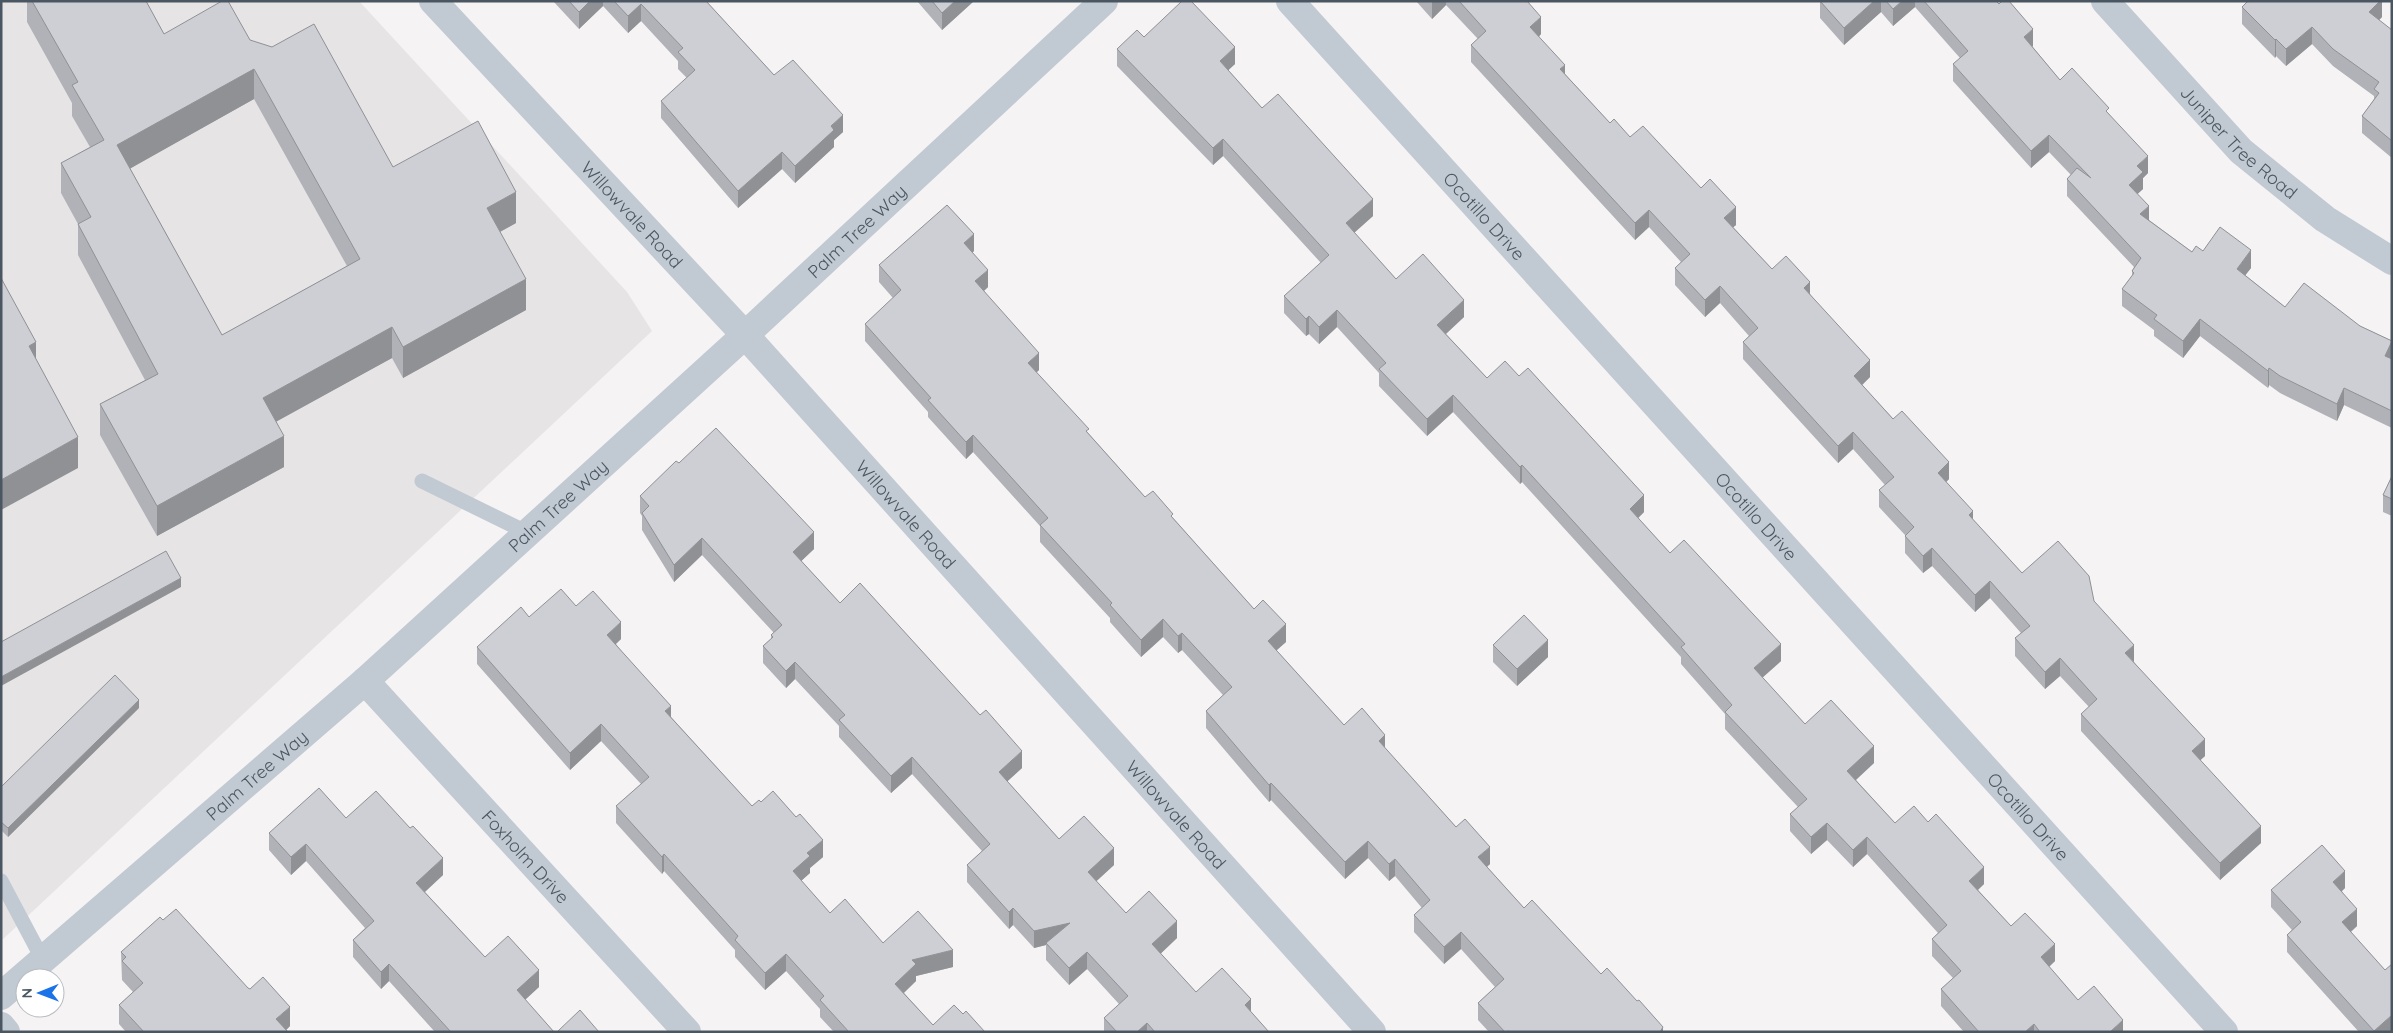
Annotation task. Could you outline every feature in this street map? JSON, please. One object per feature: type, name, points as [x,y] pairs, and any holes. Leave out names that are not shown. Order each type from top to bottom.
[{"type":"street","name":"Willowvale Road","points":[[433,1],[745,335],[1372,1032]]},
{"type":"street","name":"Palm Tree Way","points":[[1,996],[365,681],[745,335],[1104,1]]},
{"type":"street","name":"Ocotillo Drive","points":[[1290,1],[2224,1032]]},
{"type":"street","name":"Juniper Tree Road","points":[[2105,1],[2241,151],[2325,219],[2392,261]]},
{"type":"street","name":"Foxholm Drive","points":[[365,681],[686,1032]]},
{"type":"street","points":[[1,1026],[6,1032]]},
{"type":"lane","points":[[422,481],[528,532]]},
{"type":"lane","points":[[1,881],[43,960]]},
{"type":"shaded area","points":[[1,1],[359,1],[627,292],[652,331],[1,941]]},
{"type":"building","points":[[32,1],[146,1],[164,34],[222,1],[228,1],[250,40],[272,47],[314,24],[393,167],[478,121],[516,192],[487,208],[526,279],[403,347],[392,327],[263,398],[284,436],[157,506],[100,404],[158,374],[78,224],[91,217],[61,163],[104,140],[72,85],[78,82]],"holes":[[[254,69],[360,259],[222,335],[117,145]]]},
{"type":"building","points":[[569,1],[590,1],[579,12]]},
{"type":"building","points":[[614,1],[706,1],[774,75],[793,60],[843,115],[831,126],[834,130],[795,166],[782,152],[738,191],[661,101],[695,70],[678,52],[683,48],[641,4],[628,16]]},
{"type":"building","points":[[932,1],[955,1],[942,13]]},
{"type":"building","points":[[1182,1],[1191,1],[1235,47],[1220,61],[1262,108],[1278,94],[1373,199],[1346,223],[1396,279],[1423,254],[1464,300],[1437,325],[1487,378],[1505,361],[1519,376],[1528,368],[1644,495],[1630,509],[1670,553],[1684,540],[1781,644],[1754,668],[1805,724],[1831,700],[1874,746],[1847,771],[1895,823],[1914,806],[1928,822],[1936,814],[1984,867],[1969,881],[2011,926],[2025,913],[2055,944],[2041,957],[2078,1000],[2094,986],[2123,1020],[2110,1032],[2040,1032],[2034,1024],[2025,1032],[1979,1032],[1941,989],[1961,971],[1932,939],[1947,925],[1867,837],[1853,850],[1827,823],[1811,837],[1790,814],[1807,799],[1725,712],[1732,705],[1681,647],[1685,644],[1522,465],[1520,467],[1453,395],[1427,419],[1379,369],[1386,363],[1337,310],[1319,327],[1309,316],[1306,319],[1284,296],[1329,255],[1223,139],[1213,148],[1117,49],[1137,30],[1144,37]]},
{"type":"building","points":[[1459,1],[1527,1],[1541,17],[1530,27],[1565,65],[1560,69],[1610,123],[1614,119],[1630,137],[1643,126],[1701,188],[1710,179],[1736,207],[1724,218],[1772,269],[1786,256],[1810,282],[1804,288],[1870,360],[1854,376],[1893,419],[1902,411],[1949,462],[1938,473],[1973,511],[1969,515],[2022,573],[2058,541],[2089,576],[2094,601],[2134,645],[2125,653],[2205,739],[2192,751],[2261,826],[2220,863],[2081,714],[2097,699],[2060,658],[2045,672],[2015,638],[2030,626],[1990,581],[1975,595],[1932,548],[1923,556],[1905,536],[1914,527],[1879,490],[1894,477],[1853,432],[1838,446],[1743,342],[1758,328],[1720,286],[1705,300],[1675,268],[1690,254],[1649,210],[1635,223],[1471,45],[1486,31]]},
{"type":"building","points":[[1820,1],[1874,1],[1844,28]]},
{"type":"building","points":[[1886,1],[1902,1],[1893,9]]},
{"type":"building","points":[[1924,1],[1996,1],[1999,4],[2002,1],[2009,1],[2033,29],[2024,37],[2060,80],[2072,68],[2109,108],[2106,111],[2148,156],[2137,166],[2143,172],[2129,185],[2149,206],[2140,214],[2192,252],[2196,246],[2203,251],[2220,227],[2251,250],[2237,269],[2285,307],[2304,283],[2360,326],[2392,341],[2385,356],[2392,359],[2392,411],[2344,388],[2337,404],[2280,376],[2269,368],[2268,371],[2200,319],[2183,341],[2154,319],[2157,315],[2122,289],[2134,273],[2132,271],[2141,258],[2067,179],[2077,168],[2091,178],[2049,135],[2031,151],[1953,64],[1968,51]]},
{"type":"building","points":[[2248,1],[2380,1],[2369,12],[2392,30],[2392,141],[2362,116],[2379,93],[2374,89],[2379,82],[2333,49],[2312,27],[2286,49],[2242,7]]},
{"type":"building","points":[[947,205],[974,234],[964,243],[988,270],[975,281],[1039,353],[1028,363],[1089,429],[1086,431],[1145,497],[1153,491],[1173,514],[1171,516],[1254,609],[1263,600],[1286,624],[1268,641],[1344,725],[1362,708],[1385,735],[1379,741],[1456,827],[1465,819],[1490,847],[1478,857],[1524,908],[1532,900],[1601,974],[1607,968],[1663,1027],[1660,1032],[1505,1032],[1478,1003],[1504,979],[1461,932],[1444,947],[1414,915],[1430,900],[1395,859],[1389,864],[1368,841],[1345,862],[1271,783],[1269,785],[1206,711],[1232,687],[1182,633],[1178,636],[1163,619],[1141,640],[1110,605],[1112,603],[1040,525],[1048,518],[973,435],[966,442],[928,400],[931,398],[865,324],[901,290],[879,265]]},
{"type":"building","points":[[1,278],[36,342],[29,346],[78,437],[1,480]]},
{"type":"building","points":[[716,428],[814,532],[793,552],[840,603],[860,583],[980,715],[986,710],[1022,751],[999,772],[1059,839],[1084,816],[1114,848],[1088,872],[1126,913],[1149,891],[1177,921],[1152,944],[1196,992],[1222,968],[1251,999],[1245,1005],[1269,1032],[1155,1032],[1147,1023],[1137,1032],[1117,1032],[1104,1018],[1128,996],[1087,952],[1069,968],[1046,943],[1070,923],[1034,931],[1013,908],[1009,912],[967,865],[990,844],[912,757],[891,776],[839,720],[845,715],[795,662],[786,671],[763,646],[782,625],[702,538],[674,565],[642,513],[649,506],[640,496],[676,461],[679,463]]},
{"type":"building","points":[[2392,476],[2392,499],[2383,495]]},
{"type":"building","points":[[166,551],[181,578],[1,677],[1,642]]},
{"type":"building","points":[[561,589],[576,606],[593,591],[621,622],[607,635],[671,706],[665,711],[752,806],[759,800],[761,802],[773,791],[796,817],[800,814],[823,840],[807,853],[810,856],[793,871],[830,913],[845,899],[883,943],[918,911],[953,950],[912,960],[916,964],[895,984],[933,1025],[954,1005],[963,1014],[966,1011],[985,1032],[849,1032],[820,1000],[824,996],[786,954],[765,973],[735,940],[738,936],[664,854],[662,857],[616,806],[649,777],[601,724],[570,753],[477,647],[521,607],[529,617]]},
{"type":"building","points":[[1524,615],[1548,640],[1517,669],[1493,645]]},
{"type":"building","points":[[115,675],[139,700],[8,828],[1,822],[1,787]]},
{"type":"building","points":[[319,788],[346,818],[376,791],[410,828],[413,826],[443,858],[416,883],[485,957],[508,936],[539,970],[517,990],[554,1032],[451,1032],[389,964],[381,972],[353,940],[374,921],[306,844],[291,857],[269,833]]},
{"type":"building","points":[[2322,845],[2345,871],[2333,882],[2357,909],[2342,922],[2385,970],[2392,964],[2392,1015],[2374,1031],[2287,935],[2301,922],[2271,890]]},
{"type":"building","points":[[176,909],[248,988],[250,989],[263,977],[290,1007],[276,1019],[288,1032],[144,1032],[119,1005],[143,983],[122,961],[126,957],[121,952],[160,917],[163,920]]},
{"type":"building","points":[[580,1010],[599,1032],[557,1032]]}]
